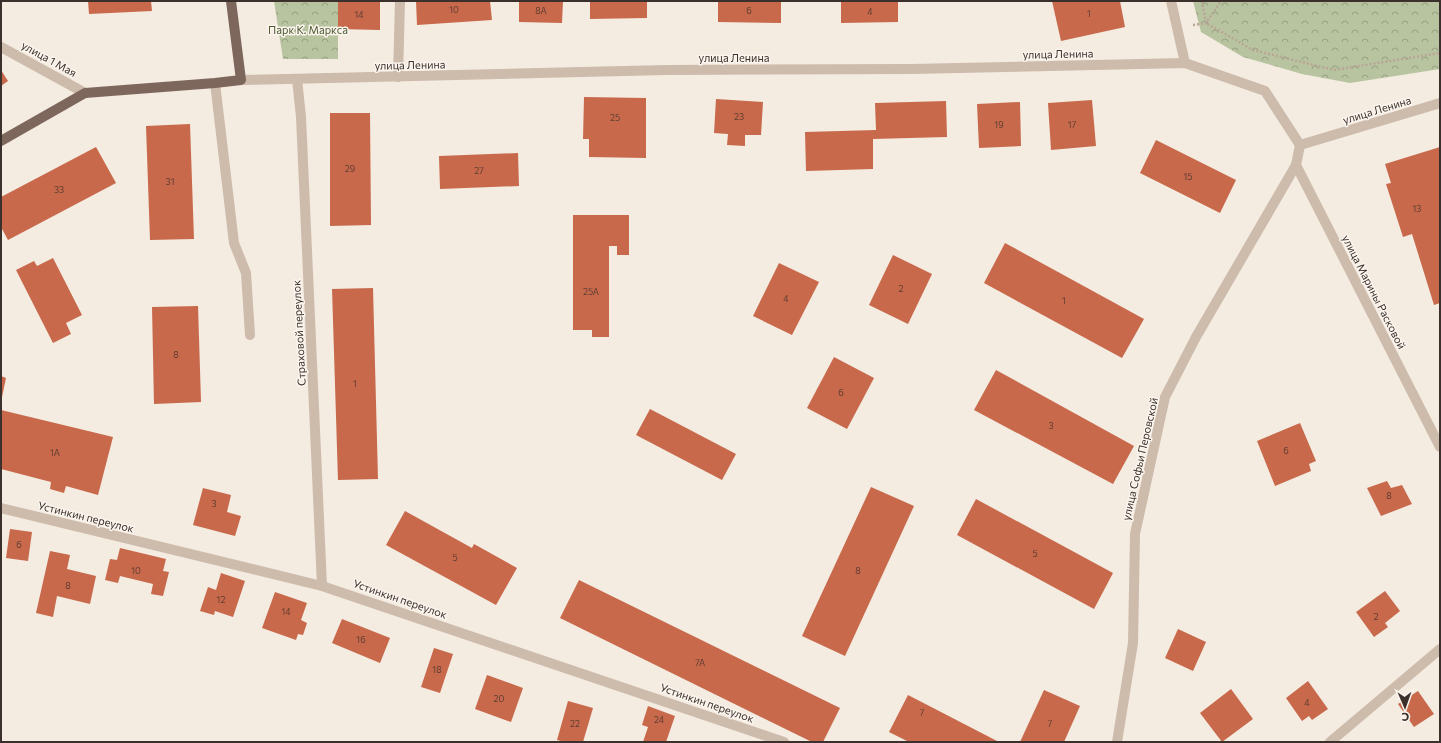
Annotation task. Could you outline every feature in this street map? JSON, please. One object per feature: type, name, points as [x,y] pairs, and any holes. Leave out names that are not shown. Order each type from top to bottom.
[{"type":"main road","points":[[231,1],[241,80]]},
{"type":"main road","name":"улица Ленина","points":[[1,141],[85,93],[241,80]]},
{"type":"street","points":[[398,77],[400,1]]},
{"type":"street","points":[[1171,1],[1178,26],[1185,63]]},
{"type":"street","name":"улица 1 Мая","points":[[1,47],[85,93]]},
{"type":"street","name":"улица Ленина","points":[[241,80],[666,70],[911,69],[1185,63],[1265,91],[1300,145],[1440,103]]},
{"type":"street","name":"Страховой переулок","points":[[297,79],[302,125],[322,586]]},
{"type":"street","points":[[215,83],[234,243],[246,273],[250,335]]},
{"type":"street","points":[[1296,165],[1300,145]]},
{"type":"street","name":"улица Марины Расковой","points":[[1296,165],[1440,448]]},
{"type":"street","name":"улица Софьи Перовской","points":[[1117,742],[1133,643],[1135,534],[1165,397],[1196,337],[1296,165]]},
{"type":"street","name":"Устинкин переулок","points":[[1,508],[322,586],[784,742]]},
{"type":"street","points":[[1330,742],[1440,649]]},
{"type":"path","points":[[1202,1],[1206,23]]},
{"type":"path","points":[[1206,23],[1221,1]]},
{"type":"path","points":[[1178,26],[1206,23],[1253,50],[1334,70],[1440,53]]},
{"type":"green space","name":"Парк К. Маркса","points":[[274,1],[338,1],[338,59],[283,59]]},
{"type":"green space","points":[[1193,1],[1440,1],[1440,69],[1350,83],[1302,74],[1243,57],[1201,32]]},
{"type":"building","points":[[88,1],[151,1],[152,11],[89,14]]},
{"type":"building","points":[[338,1],[380,1],[380,30],[338,29]]},
{"type":"building","points":[[416,1],[490,1],[492,20],[417,25]]},
{"type":"building","points":[[519,1],[563,1],[562,23],[519,22]]},
{"type":"building","points":[[590,1],[647,1],[647,18],[590,19]]},
{"type":"building","points":[[718,1],[781,1],[781,23],[718,22]]},
{"type":"building","points":[[841,1],[898,1],[898,22],[841,23]]},
{"type":"building","points":[[1052,1],[1120,1],[1125,27],[1061,41]]},
{"type":"building","points":[[1,70],[8,81],[1,86]]},
{"type":"building","points":[[584,97],[646,98],[646,158],[589,157],[589,139],[583,139]]},
{"type":"building","points":[[716,99],[763,102],[761,135],[745,135],[745,146],[727,145],[728,134],[714,133]]},
{"type":"building","points":[[1092,100],[1096,146],[1051,150],[1048,103]]},
{"type":"building","points":[[946,101],[947,137],[873,139],[873,169],[806,171],[805,132],[876,130],[875,103]]},
{"type":"building","points":[[1020,102],[1021,146],[979,148],[977,104]]},
{"type":"building","points":[[330,113],[370,113],[371,225],[330,226]]},
{"type":"building","points":[[190,124],[194,239],[150,240],[146,126]]},
{"type":"building","points":[[1156,140],[1236,180],[1220,213],[1140,173]]},
{"type":"building","points":[[96,147],[116,183],[8,240],[1,227],[1,197]]},
{"type":"building","points":[[1440,147],[1440,303],[1434,305],[1412,234],[1403,237],[1386,184],[1391,183],[1385,164]]},
{"type":"building","points":[[518,153],[519,186],[440,189],[439,156]]},
{"type":"building","points":[[573,215],[629,215],[629,255],[617,255],[617,246],[609,246],[609,337],[592,337],[592,330],[573,330]]},
{"type":"building","points":[[1005,243],[1144,319],[1122,358],[984,283]]},
{"type":"building","points":[[893,255],[932,274],[908,324],[869,305]]},
{"type":"building","points":[[53,258],[82,315],[66,323],[71,334],[53,343],[16,270],[34,261],[37,266]]},
{"type":"building","points":[[779,263],[819,282],[792,335],[753,316]]},
{"type":"building","points":[[373,288],[378,479],[338,480],[332,289]]},
{"type":"building","points":[[198,306],[201,402],[154,404],[152,307]]},
{"type":"building","points":[[834,357],[874,378],[847,429],[807,408]]},
{"type":"building","points":[[996,370],[1134,446],[1113,484],[974,410]]},
{"type":"building","points":[[1,376],[6,378],[2,397],[1,396]]},
{"type":"building","points":[[650,409],[736,454],[722,480],[636,435]]},
{"type":"building","points":[[1,410],[113,437],[98,495],[66,486],[64,493],[50,489],[51,482],[1,469]]},
{"type":"building","points":[[1300,423],[1316,461],[1309,464],[1311,471],[1275,486],[1257,441]]},
{"type":"building","points":[[1387,481],[1391,488],[1402,485],[1412,504],[1381,516],[1367,488]]},
{"type":"building","points":[[871,487],[914,506],[845,656],[802,636]]},
{"type":"building","points":[[203,488],[231,495],[227,512],[241,516],[235,536],[193,525]]},
{"type":"building","points":[[976,499],[1113,573],[1094,609],[957,535]]},
{"type":"building","points":[[405,511],[472,548],[474,544],[517,568],[496,605],[386,545]]},
{"type":"building","points":[[10,529],[32,532],[28,561],[6,558]]},
{"type":"building","points":[[120,548],[166,559],[163,571],[169,572],[163,596],[151,594],[153,584],[120,576],[118,583],[105,580],[110,559],[117,560]]},
{"type":"building","points":[[50,551],[70,555],[67,569],[96,576],[90,604],[57,596],[53,617],[36,613]]},
{"type":"building","points":[[221,573],[245,581],[233,617],[215,611],[214,615],[200,611],[208,587],[216,590]]},
{"type":"building","points":[[579,580],[840,708],[823,742],[812,742],[560,618]]},
{"type":"building","points":[[1385,591],[1400,611],[1385,623],[1388,627],[1374,637],[1356,612]]},
{"type":"building","points":[[275,592],[307,603],[301,620],[307,623],[303,635],[298,634],[296,640],[262,628]]},
{"type":"building","points":[[342,619],[390,638],[380,663],[332,643]]},
{"type":"building","points":[[1178,629],[1206,642],[1193,671],[1165,658]]},
{"type":"building","points":[[434,648],[453,654],[440,693],[421,687]]},
{"type":"building","points":[[487,675],[523,688],[511,722],[475,709]]},
{"type":"building","points":[[1308,681],[1328,709],[1312,720],[1309,716],[1302,721],[1286,698]]},
{"type":"building","points":[[1231,689],[1253,719],[1222,742],[1200,713]]},
{"type":"building","points":[[1044,690],[1080,706],[1064,742],[1020,742]]},
{"type":"building","points":[[1418,691],[1434,714],[1414,727],[1398,704]]},
{"type":"building","points":[[908,695],[999,742],[909,742],[889,732]]},
{"type":"building","points":[[568,701],[593,708],[583,742],[565,742],[557,740]]},
{"type":"building","points":[[648,706],[675,716],[666,742],[643,742],[648,727],[642,725]]}]
